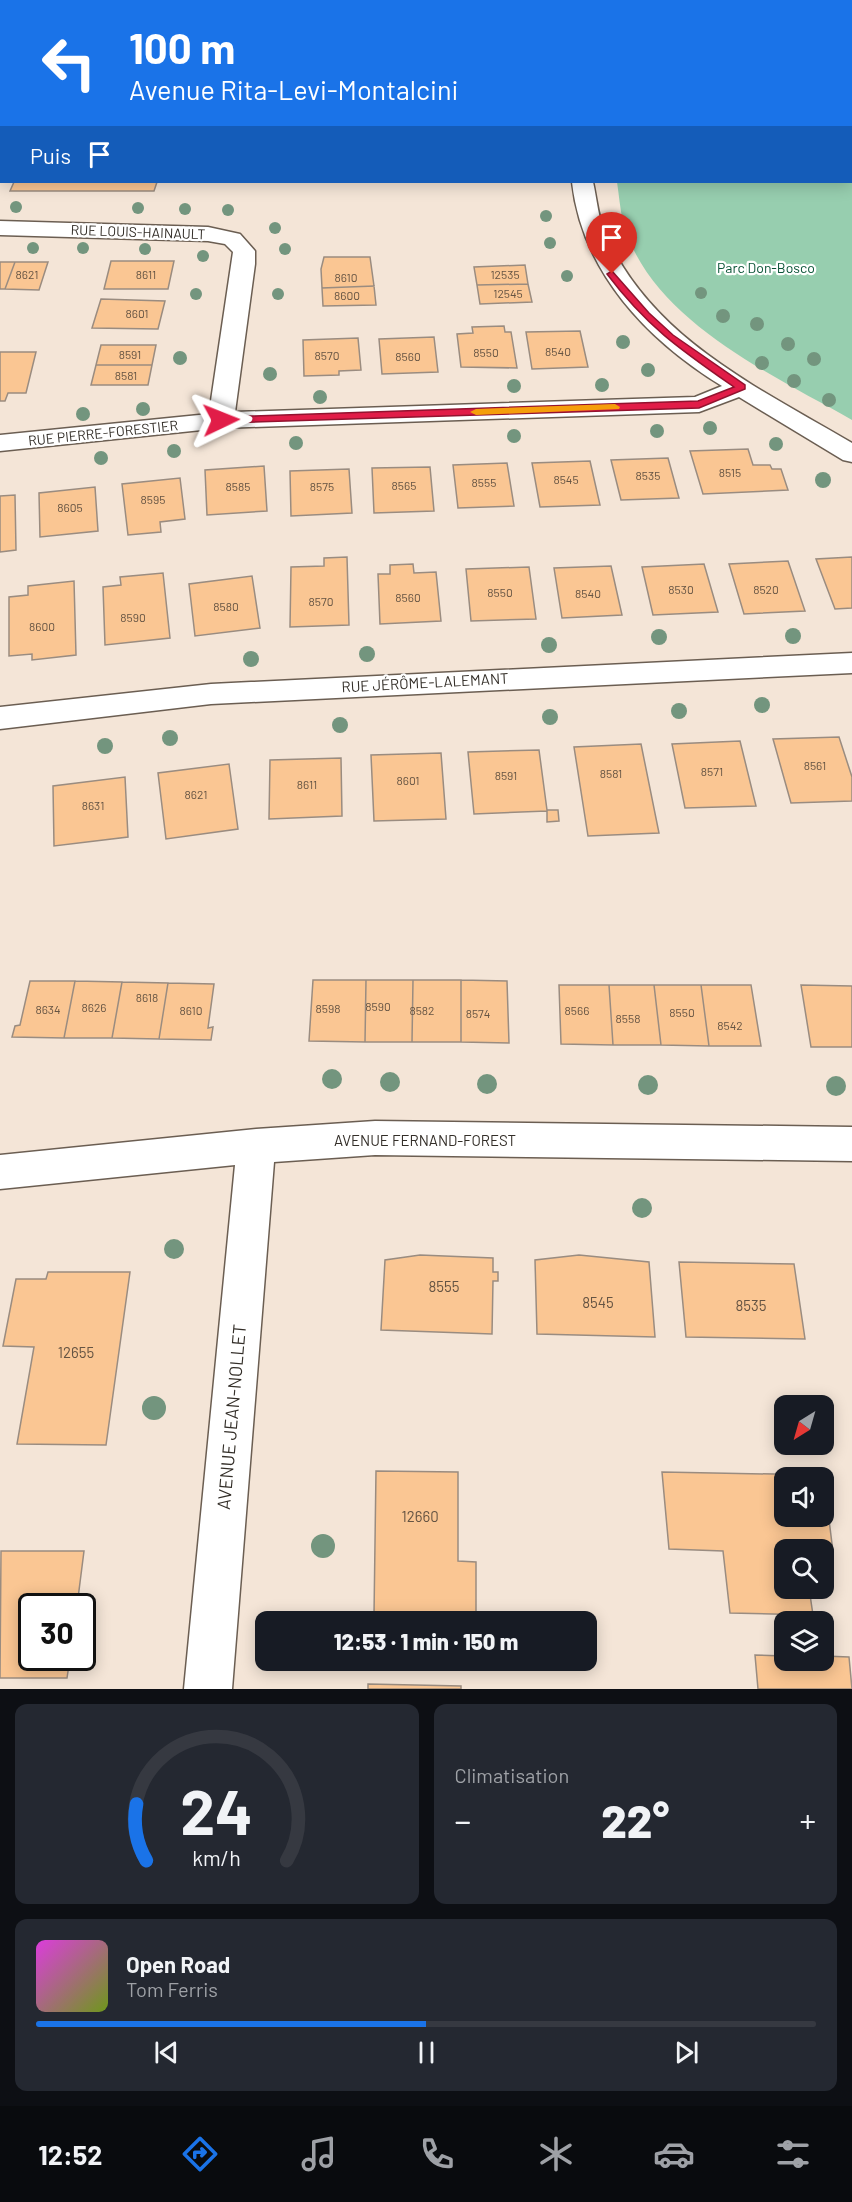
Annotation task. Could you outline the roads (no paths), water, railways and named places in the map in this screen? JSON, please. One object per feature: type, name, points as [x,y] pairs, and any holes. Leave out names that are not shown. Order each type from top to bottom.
[{"type":"street","points":[[582,183],[594,238],[612,274],[626,293],[670,338],[742,387],[852,454]]},
{"type":"street","name":"RUE LOUIS-HAINAULT","points":[[0,228],[184,232],[232,239],[244,251],[244,264],[221,420]]},
{"type":"street","name":"RUE PIERRE-FORESTIER","points":[[0,443],[221,420],[699,405],[742,387]]},
{"type":"street","name":"RUE JÉRÔME-LALEMANT","points":[[0,718],[211,694],[852,663]]},
{"type":"street","name":"AVENUE FERNAND-FOREST","points":[[0,1172],[256,1146],[375,1138],[852,1144]]},
{"type":"street","name":"AVENUE JEAN-NOLLET","points":[[208,1689],[256,1146]]},
{"type":"park label","name":"Parc Don-Bosco","points":[[766,268]]}]
